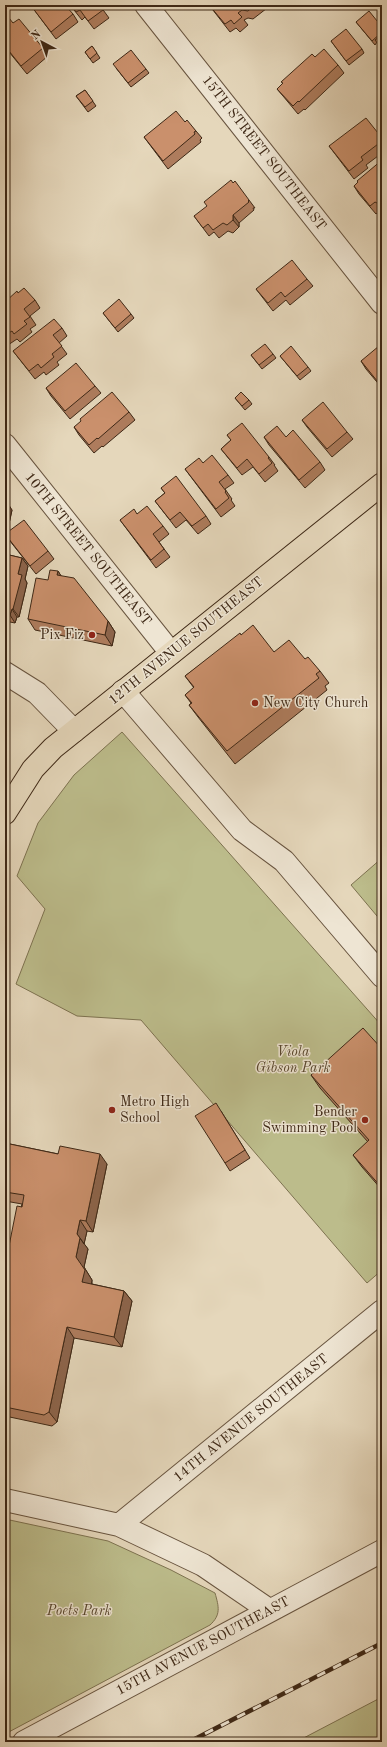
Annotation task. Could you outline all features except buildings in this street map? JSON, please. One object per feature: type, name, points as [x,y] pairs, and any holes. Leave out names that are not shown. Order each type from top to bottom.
[{"type":"main road","name":"12TH AVENUE SOUTHEAST","points":[[5,813],[33,769],[74,731],[382,484]]},
{"type":"street","name":"15TH STREET SOUTHEAST","points":[[146,5],[382,302]]},
{"type":"street","name":"10TH STREET SOUTHEAST","points":[[5,445],[171,653]]},
{"type":"street","points":[[5,673],[37,693],[74,731]]},
{"type":"street","points":[[123,691],[242,830],[284,860],[382,976]]},
{"type":"street","name":"14TH AVENUE SOUTHEAST","points":[[119,1524],[382,1311]]},
{"type":"street","points":[[5,1500],[119,1524],[203,1565],[269,1610]]},
{"type":"street","name":"15TH AVENUE SOUTHEAST","points":[[24,1742],[382,1551]]},
{"type":"green space","name":"Viola Gibson Park","points":[[122,732],[382,1026],[382,1270],[367,1283],[141,1020],[77,1016],[16,984],[45,909],[17,876],[38,823],[74,775]]},
{"type":"green space","points":[[382,858],[382,922],[351,885]]},
{"type":"green space","name":"Poets Park","points":[[5,1519],[108,1541],[171,1570],[215,1593],[218,1607],[216,1618],[210,1625],[5,1734]]},
{"type":"green space","points":[[382,1697],[382,1742],[296,1742]]},
{"type":"railway","points":[[189,1742],[382,1643]]},
{"type":"place","name":"Pix Fiz","points":[[92,635]]},
{"type":"place","name":"New City Church","points":[[255,703]]},
{"type":"place","name":"Metro High School","points":[[112,1110]]},
{"type":"place","name":"Bender Swimming Pool","points":[[365,1120]]}]
